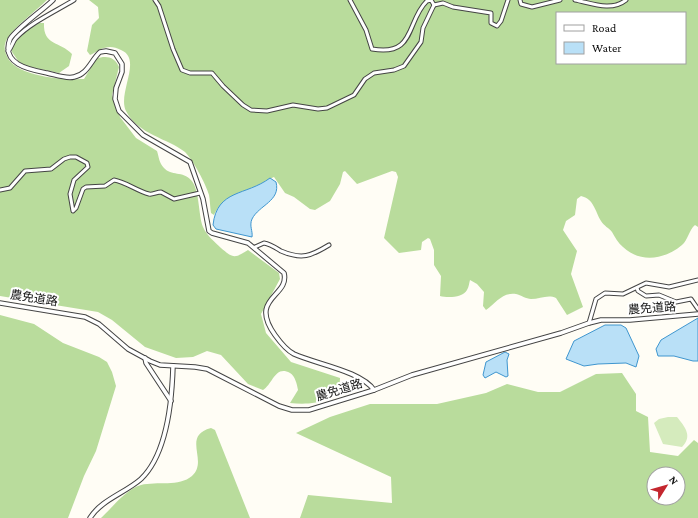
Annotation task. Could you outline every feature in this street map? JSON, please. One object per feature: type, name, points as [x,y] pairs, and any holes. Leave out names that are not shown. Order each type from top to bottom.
[{"type":"street","points":[[53,0],[13,36],[8,45],[10,58],[17,66],[67,78],[84,72],[100,52],[106,51],[115,53],[122,64],[122,72],[116,88],[115,99],[120,111],[143,135],[186,159],[193,169],[205,204],[209,231],[244,241],[255,247],[284,273],[284,281],[266,308],[265,314],[270,327],[280,341],[292,353],[356,377],[374,390]]},
{"type":"street","points":[[8,51],[16,38],[36,22],[51,15],[74,0]]},
{"type":"street","points":[[155,0],[159,6],[173,49],[182,70],[190,73],[212,74],[243,105],[258,112],[292,105],[318,109],[327,108],[354,95],[365,79],[374,74],[394,70],[404,66],[421,42],[423,28],[434,5]]},
{"type":"street","points":[[350,0],[366,30],[372,50],[398,47],[405,42],[411,34],[422,6],[431,0],[434,5]]},
{"type":"street","points":[[434,5],[443,3],[453,7],[491,13],[491,23],[497,26],[501,21],[508,0]]},
{"type":"street","points":[[520,0],[521,4],[529,7],[560,0]]},
{"type":"street","points":[[575,0],[609,6],[626,0]]},
{"type":"street","points":[[0,190],[10,188],[26,171],[51,169],[64,159],[76,157],[87,163],[88,166],[74,180],[70,194],[73,211],[76,208],[83,189],[86,186],[105,186],[114,180],[122,182],[138,191],[150,195],[161,192],[174,199],[200,193]]},
{"type":"street","points":[[255,247],[264,243],[290,254],[306,257],[313,255],[329,245]]},
{"type":"street","points":[[589,323],[594,304],[600,295],[623,294],[646,283],[669,287],[698,280]]},
{"type":"street","points":[[637,288],[638,292],[646,296],[659,295],[676,302],[691,299],[698,309]]},
{"type":"street","name":"農免道路","points":[[0,303],[86,317],[99,324],[128,349],[144,358],[160,365],[207,369],[279,406],[292,410],[309,410],[374,390],[412,375],[601,320],[630,320],[698,314]]},
{"type":"street","points":[[144,358],[171,401]]},
{"type":"street","points":[[90,518],[99,507],[141,479],[158,451],[171,401],[173,366]]},
{"type":"green space","points":[[0,0],[47,0],[16,28],[6,41],[6,54],[10,62],[18,68],[40,76],[52,78],[84,79],[96,59],[107,57],[115,61],[119,67],[112,95],[120,117],[136,138],[157,151],[160,162],[164,168],[170,172],[184,175],[191,180],[196,190],[203,227],[221,248],[228,254],[234,256],[240,255],[248,250],[279,273],[280,279],[261,314],[266,333],[291,362],[340,378],[339,387],[335,393],[329,398],[314,403],[290,403],[298,390],[292,374],[285,371],[278,373],[263,390],[248,384],[221,355],[207,351],[193,357],[176,358],[145,347],[112,320],[98,312],[0,296]]},
{"type":"green space","points":[[89,0],[698,0],[698,227],[695,225],[684,243],[668,254],[652,258],[637,256],[621,245],[612,232],[602,223],[594,206],[589,200],[581,196],[577,199],[575,215],[566,221],[563,230],[577,251],[571,274],[583,307],[567,315],[556,298],[547,297],[529,299],[516,294],[511,294],[503,296],[486,310],[483,306],[484,292],[477,284],[470,280],[468,289],[462,295],[451,297],[440,296],[441,276],[434,265],[434,250],[430,239],[428,238],[422,242],[421,250],[399,253],[384,238],[398,177],[396,172],[392,171],[357,184],[345,171],[343,172],[340,184],[330,201],[315,210],[310,209],[294,197],[285,193],[274,177],[225,201],[214,215],[211,213],[209,195],[205,185],[195,166],[185,152],[145,131],[131,119],[126,111],[124,104],[130,69],[130,61],[127,54],[117,48],[112,47],[102,49],[90,55],[87,51],[92,25],[99,18],[98,7]]},
{"type":"green space","points":[[39,23],[44,23],[44,30],[49,39],[72,54],[69,66],[59,73],[21,65],[12,52],[12,47],[17,39]]},
{"type":"green space","points":[[0,315],[34,324],[63,343],[99,357],[107,362],[112,372],[116,386],[96,451],[84,476],[68,518],[0,518]]},
{"type":"green space","points":[[622,373],[636,394],[636,411],[648,417],[650,452],[678,456],[694,440],[698,443],[698,518],[300,518],[308,495],[392,503],[391,477],[296,433],[330,417],[370,404],[437,404],[486,393],[507,384],[538,392],[560,392],[596,374]]},
{"type":"green space","points":[[677,417],[687,432],[687,439],[682,447],[663,444],[654,423],[659,419]]},
{"type":"green space","points":[[211,428],[215,430],[250,518],[101,518],[135,487],[147,484],[174,483],[192,476],[198,463],[196,443],[198,437],[202,432]]},
{"type":"water","points":[[270,178],[276,182],[277,188],[272,198],[255,214],[252,219],[252,237],[216,229],[213,225],[216,213],[220,205],[226,199],[261,184]]},
{"type":"water","points":[[698,318],[698,361],[674,356],[658,356],[656,349],[661,340]]},
{"type":"water","points":[[605,325],[621,325],[626,328],[639,356],[636,367],[626,363],[584,366],[566,359],[574,341]]},
{"type":"water","points":[[505,352],[509,354],[507,360],[508,376],[506,377],[496,372],[485,378],[483,375],[486,362]]}]
